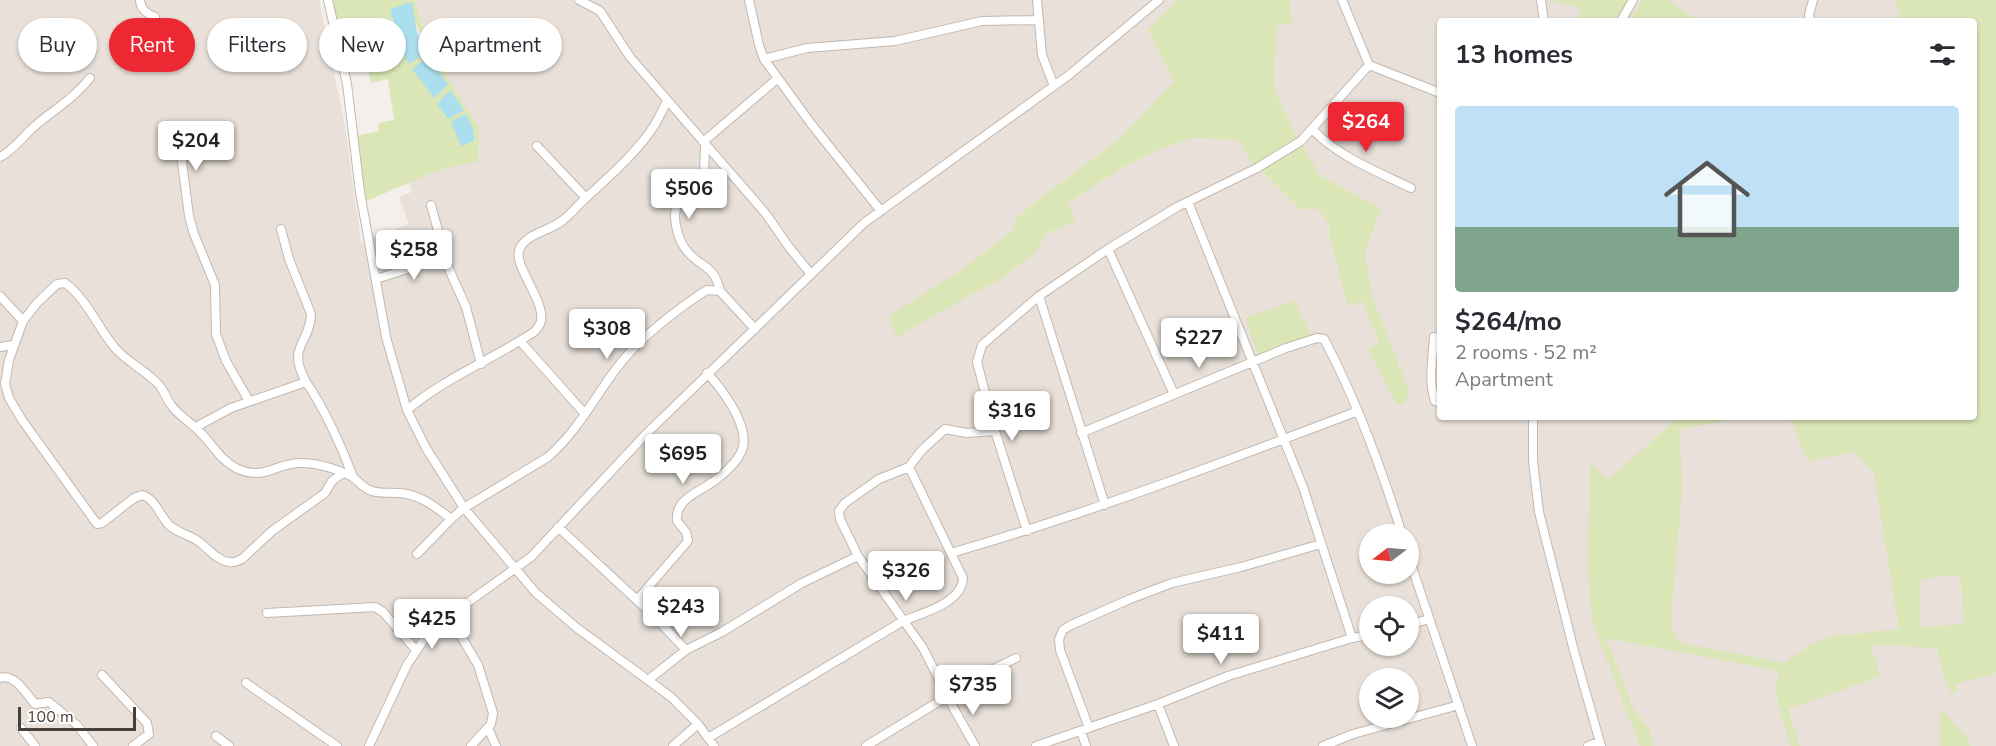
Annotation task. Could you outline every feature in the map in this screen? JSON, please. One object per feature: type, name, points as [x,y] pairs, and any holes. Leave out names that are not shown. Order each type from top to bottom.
[{"type":"street","points":[[140,0],[141,7],[155,17]]},
{"type":"street","points":[[328,0],[347,84],[360,192],[386,337],[407,410],[435,465],[464,508],[536,593],[671,697],[698,724],[714,746]]},
{"type":"street","points":[[579,0],[600,11],[612,33],[630,57],[766,214],[810,273]]},
{"type":"street","points":[[750,0],[764,59],[880,211]]},
{"type":"street","points":[[1037,0],[1042,55],[1054,86]]},
{"type":"street","points":[[373,744],[389,700],[416,650],[427,635],[449,616],[531,557],[645,434],[864,223],[1054,86],[1159,0]]},
{"type":"street","points":[[1342,0],[1369,66],[1437,92]]},
{"type":"street","points":[[1541,0],[1544,18]]},
{"type":"street","points":[[1623,18],[1633,0]]},
{"type":"street","points":[[1810,18],[1813,0]]},
{"type":"street","points":[[764,59],[807,48],[895,41],[982,21],[1039,20]]},
{"type":"street","points":[[1027,531],[995,431],[977,362],[982,345],[1039,296],[1108,249],[1188,202],[1257,168],[1300,141],[1369,66]]},
{"type":"street","points":[[0,157],[34,127],[72,99],[90,78]]},
{"type":"street","points":[[755,329],[720,291],[711,270],[686,250],[680,239],[675,214],[681,198],[704,175],[704,144],[777,79]]},
{"type":"street","points":[[407,410],[418,401],[534,332],[541,322],[541,313],[534,291],[520,263],[519,248],[530,237],[563,220],[609,177],[654,126],[667,101]]},
{"type":"street","points":[[170,129],[179,139],[189,216],[194,234],[215,285],[216,334],[226,361],[249,400]]},
{"type":"street","points":[[1312,129],[1322,140],[1351,160],[1411,188]]},
{"type":"street","points":[[537,146],[586,198]]},
{"type":"street","points":[[1188,202],[1303,487],[1352,638]]},
{"type":"street","points":[[431,205],[445,257],[466,307],[481,364]]},
{"type":"street","points":[[281,229],[289,259],[311,314],[297,354],[299,369],[345,457],[352,477]]},
{"type":"street","points":[[1108,249],[1174,394]]},
{"type":"street","points":[[375,279],[445,257]]},
{"type":"street","points":[[343,473],[332,481],[325,494],[279,526],[236,562],[221,559],[198,541],[177,531],[168,524],[149,497],[142,495],[134,498],[102,523],[97,524],[46,456],[9,398],[5,384],[6,372],[13,345],[23,321],[37,303],[57,284],[65,284],[74,290],[115,348],[126,360],[159,386],[178,414],[196,427],[227,462],[248,473],[269,472],[301,463],[343,473],[374,492],[415,496],[438,508],[451,519]]},
{"type":"street","points":[[417,554],[464,508],[548,457],[560,447],[618,366],[647,336],[699,295],[708,290],[720,291]]},
{"type":"street","points":[[0,296],[23,321]]},
{"type":"street","points":[[1039,296],[1105,505]]},
{"type":"street","points":[[1434,337],[1432,380],[1433,395],[1437,402]]},
{"type":"street","points":[[1081,433],[1286,348],[1317,338],[1323,339],[1344,375],[1372,444],[1399,524]]},
{"type":"street","points":[[520,341],[585,414]]},
{"type":"street","points":[[0,347],[13,345]]},
{"type":"street","points":[[637,600],[688,542],[686,532],[677,521],[679,508],[685,499],[715,480],[742,448],[743,437],[730,400],[707,373]]},
{"type":"street","points":[[196,427],[249,400],[306,382]]},
{"type":"street","points":[[951,553],[1105,505],[1358,411]]},
{"type":"street","points":[[1533,420],[1533,461],[1539,512],[1600,744],[1588,746]]},
{"type":"street","points":[[975,746],[923,648],[858,556],[840,519],[839,511],[845,503],[879,479],[909,467],[921,451],[945,429],[967,433],[995,431]]},
{"type":"street","points":[[708,738],[903,621],[955,596],[963,585],[963,578],[909,467]]},
{"type":"street","points":[[558,527],[671,632],[686,650]]},
{"type":"street","points":[[1086,746],[1085,730],[1060,650],[1059,639],[1063,630],[1172,583],[1241,567],[1321,544]]},
{"type":"street","points":[[648,680],[686,650],[722,632],[802,583],[858,556]]},
{"type":"street","points":[[1417,584],[1472,746]]},
{"type":"street","points":[[267,613],[375,607],[383,612],[416,650]]},
{"type":"street","points":[[449,616],[472,652],[482,673],[494,717],[488,728],[471,746]]},
{"type":"street","points":[[1419,622],[1428,619]]},
{"type":"street","points":[[1036,746],[1158,704],[1228,676],[1359,636]]},
{"type":"street","points":[[866,746],[989,671],[1016,658]]},
{"type":"street","points":[[102,675],[147,723],[148,734],[133,746]]},
{"type":"street","points":[[0,678],[5,676],[12,678],[35,704],[49,702],[77,725],[93,746]]},
{"type":"street","points":[[246,682],[337,746]]},
{"type":"street","points":[[1158,704],[1174,746]]},
{"type":"street","points":[[1323,746],[1353,734],[1459,705]]},
{"type":"street","points":[[673,746],[698,724]]},
{"type":"street","points":[[21,728],[35,746]]},
{"type":"street","points":[[488,728],[496,746]]},
{"type":"street","points":[[216,736],[229,746]]},
{"type":"shaded area","points":[[0,0],[319,0],[323,18],[319,18],[319,72],[334,72],[345,126],[361,243],[409,224],[399,197],[412,192],[409,182],[439,170],[478,160],[444,72],[562,72],[562,18],[420,18],[415,0],[1177,0],[1148,30],[1174,82],[1120,138],[1039,199],[1014,220],[1015,228],[962,270],[965,298],[1003,278],[1035,253],[1048,233],[1075,221],[1067,203],[1122,168],[1163,148],[1194,138],[1238,140],[1252,164],[1300,209],[1319,208],[1330,227],[1328,232],[1348,306],[1362,301],[1379,344],[1368,350],[1410,393],[1372,298],[1365,253],[1381,209],[1320,175],[1293,130],[1274,88],[1277,26],[1293,22],[1289,0],[1996,0],[1996,746],[0,746]]},
{"type":"green space","points":[[332,0],[415,0],[420,18],[418,18],[418,29],[415,20],[406,18],[336,18]]},
{"type":"green space","points":[[1177,0],[1289,0],[1293,23],[1277,26],[1274,88],[1293,130],[1320,175],[1381,209],[1365,252],[1372,297],[1410,393],[1404,403],[1397,404],[1368,350],[1379,343],[1362,301],[1348,307],[1328,232],[1330,227],[1319,209],[1300,209],[1252,164],[1238,140],[1194,138],[1163,148],[1122,168],[1068,203],[1075,221],[1048,233],[1035,253],[1003,278],[897,337],[888,316],[962,270],[1015,228],[1014,220],[1120,138],[1174,82],[1148,30]]},
{"type":"green space","points":[[1546,0],[1631,0],[1621,18],[1579,18],[1581,8]]},
{"type":"green space","points":[[1643,0],[1667,0],[1695,18],[1631,18]]},
{"type":"green space","points":[[1896,0],[1996,0],[1996,672],[1955,684],[1957,692],[1952,694],[1944,679],[1937,649],[1888,644],[1870,646],[1881,676],[1788,709],[1800,746],[1791,746],[1777,699],[1777,680],[1780,671],[1606,638],[1633,708],[1650,731],[1653,746],[1640,746],[1592,621],[1588,566],[1590,463],[1608,480],[1676,420],[1730,420],[1680,429],[1682,491],[1672,629],[1680,643],[1785,663],[1810,645],[1828,637],[1899,629],[1874,473],[1855,452],[1808,461],[1791,420],[1977,420],[1977,18],[1900,18]],"holes":[[[1946,575],[1960,577],[1965,624],[1921,627],[1919,581]]]},
{"type":"green space","points":[[406,53],[418,53],[418,72],[444,72],[479,129],[478,161],[439,170],[364,202],[356,136],[379,131],[378,123],[394,120],[388,79],[371,83],[369,72],[406,72]]},
{"type":"green space","points":[[1295,301],[1311,336],[1259,358],[1245,318]]},
{"type":"green space","points":[[1940,708],[1966,737],[1971,746],[1940,746]]},
{"type":"water","points":[[412,2],[418,34],[418,58],[409,64],[406,59],[406,18],[392,18],[390,9]]},
{"type":"water","points":[[418,64],[418,72],[439,72],[448,85],[434,98],[412,69]]},
{"type":"water","points":[[450,90],[464,110],[448,119],[437,104]]},
{"type":"water","points":[[466,115],[471,125],[474,141],[461,146],[451,122]]}]
